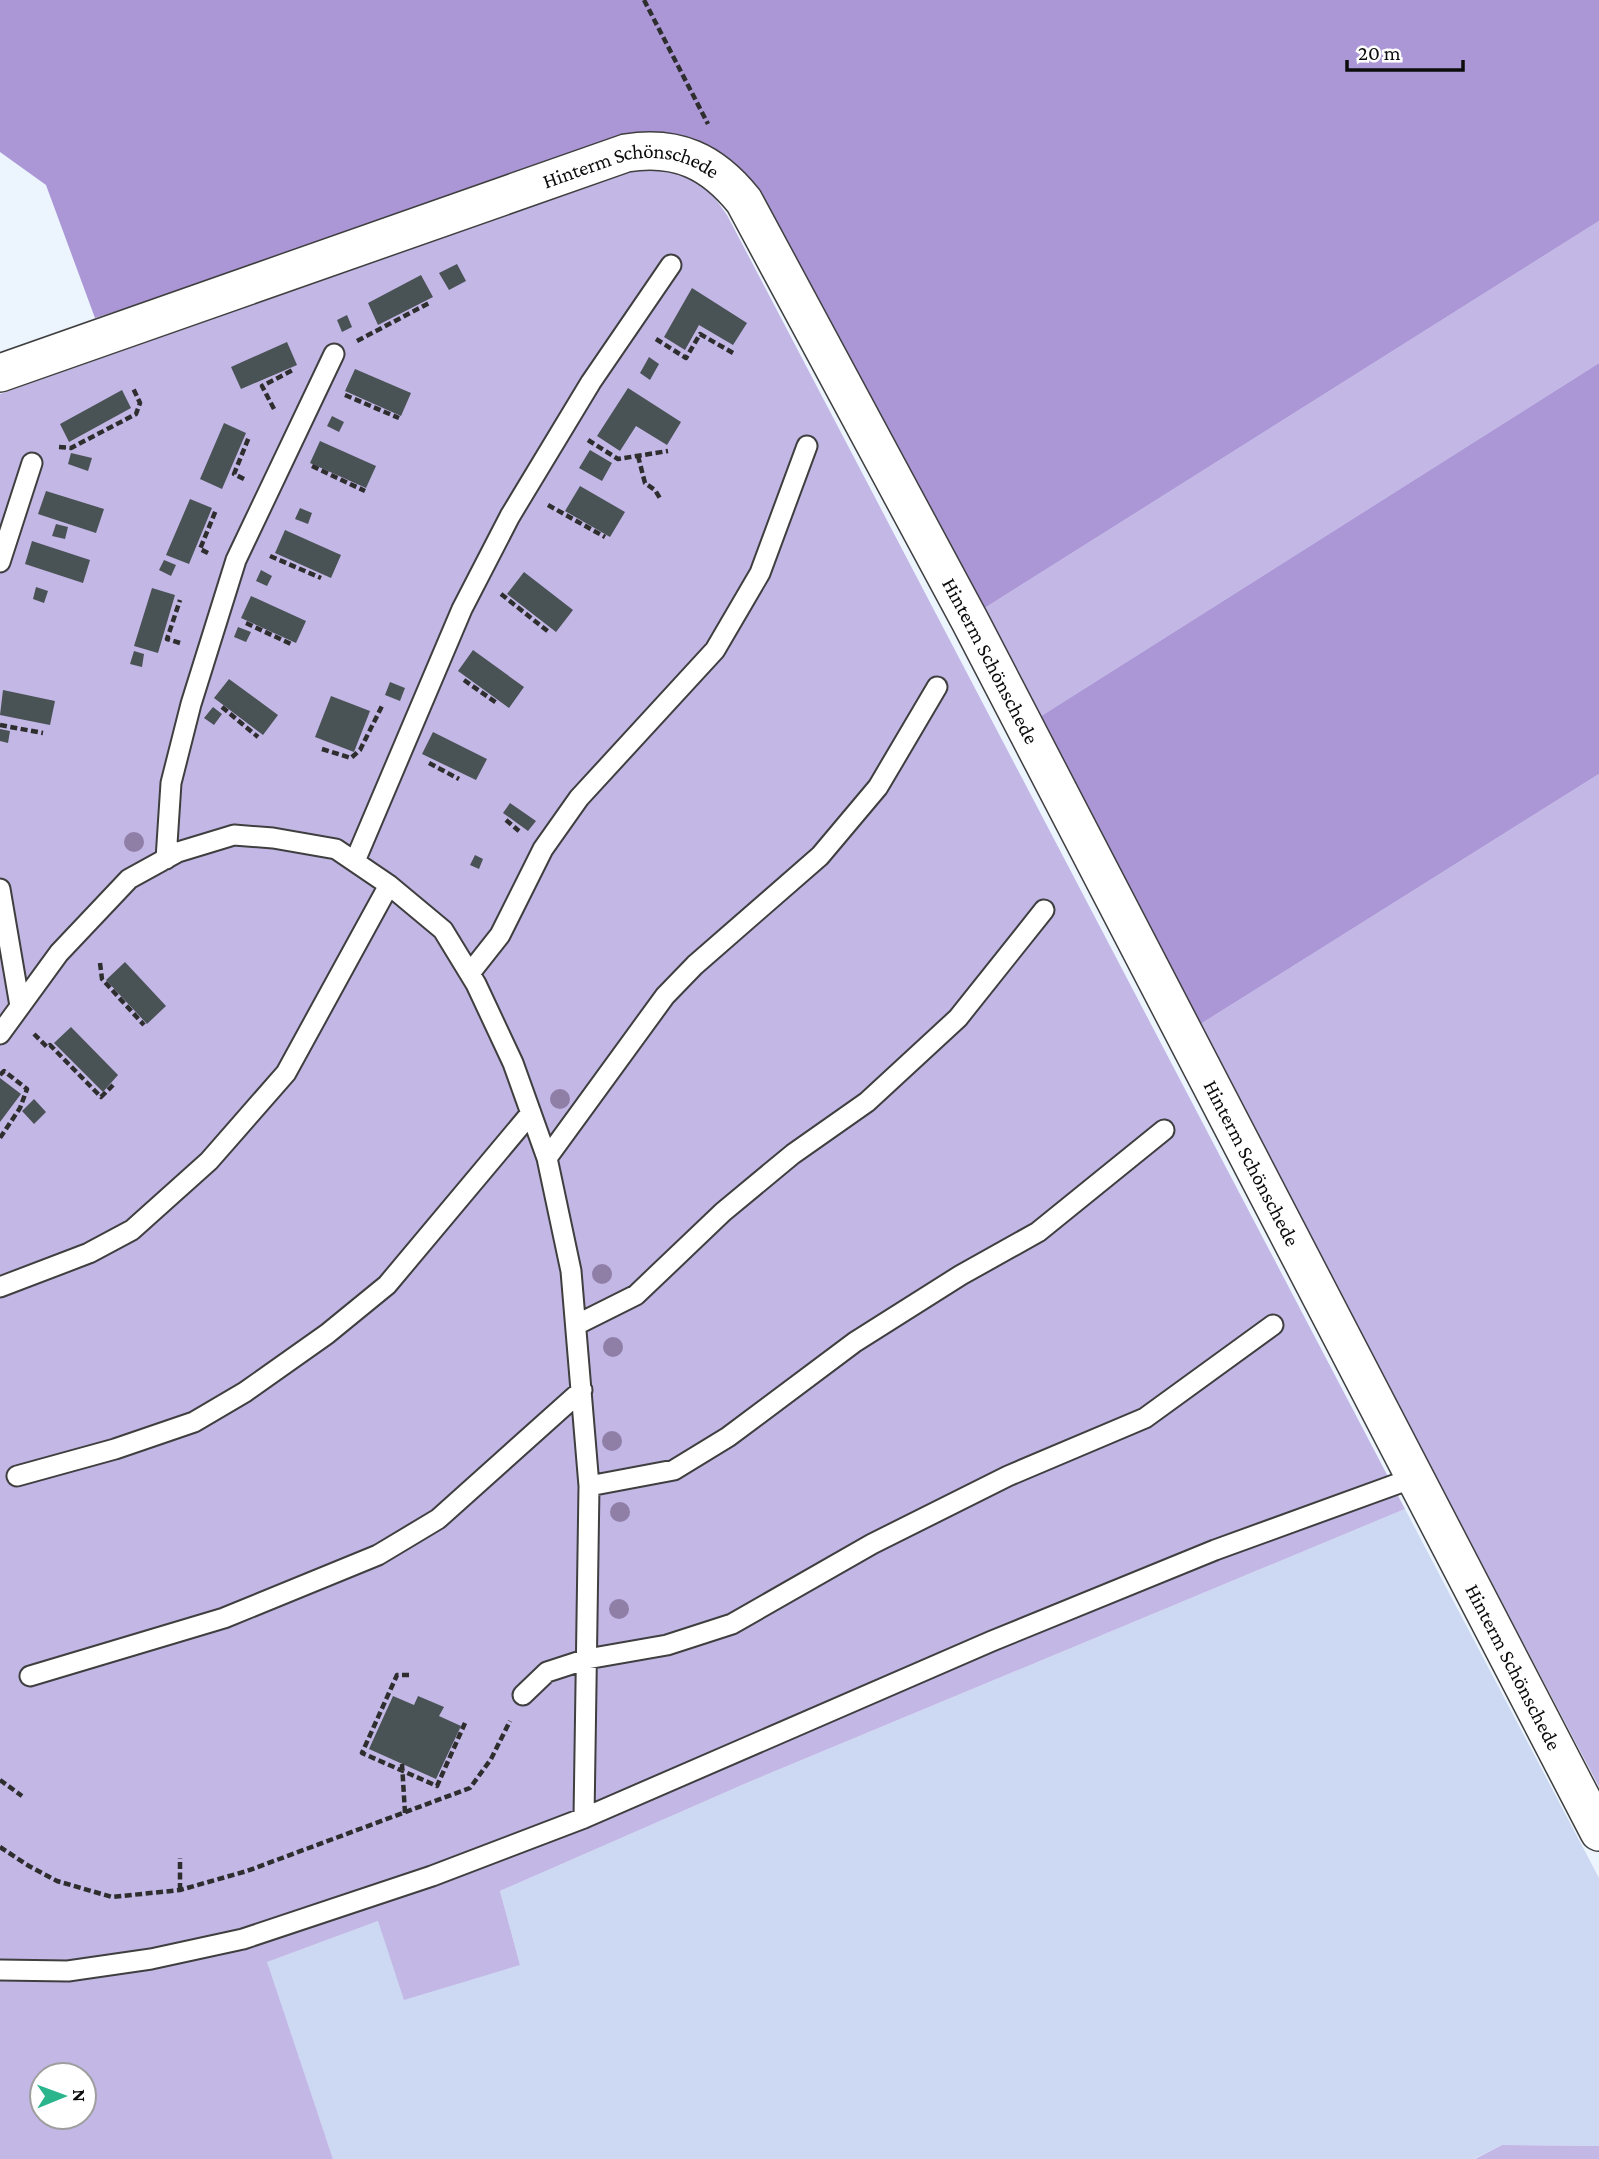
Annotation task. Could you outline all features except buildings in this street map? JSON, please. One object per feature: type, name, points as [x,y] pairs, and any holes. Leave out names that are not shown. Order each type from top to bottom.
[{"type":"street","name":"Hinterm Schönschede","points":[[0,373],[626,153],[648,150],[669,152],[702,163],[732,187],[744,201],[931,549],[1599,1832]]},
{"type":"lane","points":[[355,861],[462,608],[525,492],[591,382],[671,265]]},
{"type":"lane","points":[[166,859],[172,783],[197,686],[236,560],[331,360]]},
{"type":"lane","points":[[470,973],[500,935],[543,849],[579,798],[715,650],[761,573],[807,446]]},
{"type":"lane","points":[[0,562],[32,463]]},
{"type":"lane","points":[[547,1158],[665,996],[695,965],[820,856],[878,787],[937,687]]},
{"type":"lane","points":[[0,1034],[59,953],[129,880],[178,852],[234,835],[273,838],[336,849],[389,885],[443,930],[470,973],[513,1063],[547,1158],[571,1271],[589,1486],[584,1818]]},
{"type":"lane","points":[[0,1287],[89,1253],[131,1230],[209,1161],[286,1073],[389,885]]},
{"type":"lane","points":[[0,888],[17,1010]]},
{"type":"lane","points":[[576,1325],[636,1295],[733,1204],[793,1154],[867,1101],[958,1018],[1044,909]]},
{"type":"lane","points":[[17,1476],[115,1449],[194,1422],[245,1392],[327,1334],[387,1285],[531,1113]]},
{"type":"lane","points":[[589,1486],[674,1470],[728,1437],[855,1342],[961,1275],[1038,1232],[1164,1130]]},
{"type":"lane","points":[[523,1695],[548,1672],[587,1659],[667,1645],[732,1624],[872,1544],[1008,1476],[1145,1418],[1273,1325]]},
{"type":"lane","points":[[30,1676],[224,1618],[378,1555],[438,1519],[582,1390]]},
{"type":"lane","points":[[0,1970],[68,1971],[151,1959],[243,1939],[432,1876],[584,1818],[1004,1636],[1215,1550],[1416,1477]]},
{"type":"path","points":[[644,0],[708,125]]},
{"type":"path","points":[[399,418],[339,393],[346,379],[331,360],[431,302]]},
{"type":"path","points":[[631,324],[686,358],[700,334],[733,353]]},
{"type":"path","points":[[58,447],[71,448],[136,414],[140,403],[133,388]]},
{"type":"path","points":[[565,425],[618,459],[668,451]]},
{"type":"path","points":[[290,450],[310,459],[308,465],[365,491]]},
{"type":"path","points":[[638,456],[645,483],[661,500]]},
{"type":"path","points":[[525,492],[605,537]]},
{"type":"path","points":[[243,545],[321,578]]},
{"type":"path","points":[[479,576],[550,633]]},
{"type":"path","points":[[220,610],[291,644]]},
{"type":"path","points":[[439,663],[498,704]]},
{"type":"path","points":[[197,686],[258,737]]},
{"type":"path","points":[[322,749],[351,758],[360,750],[383,704]]},
{"type":"path","points":[[0,725],[44,733]]},
{"type":"path","points":[[100,963],[102,979],[144,1025]]},
{"type":"path","points":[[17,1010],[47,1047],[50,1045],[102,1097],[114,1085]]},
{"type":"path","points":[[0,1075],[4,1071],[27,1089],[20,1108],[0,1138]]},
{"type":"path","points":[[409,1675],[397,1675],[362,1753],[437,1786],[464,1723]]},
{"type":"path","points":[[0,1847],[57,1881],[111,1896],[180,1891],[247,1871],[470,1788],[491,1759],[523,1695]]},
{"type":"path","points":[[402,1764],[405,1813]]},
{"type":"path","points":[[0,1780],[22,1796]]},
{"type":"path","points":[[180,1858],[180,1891]]},
{"type":"shaded area","points":[[0,0],[1599,0],[1599,221],[980,611],[776,223],[743,173],[692,145],[347,238],[95,318],[46,185],[0,152]]},
{"type":"shaded area","points":[[644,167],[700,177],[727,215],[1405,1509],[749,1782],[500,1891],[520,1965],[404,2000],[378,1921],[267,1962],[333,2159],[0,2159],[0,394]]},
{"type":"shaded area","points":[[1599,221],[1599,363],[1038,718],[980,611]]},
{"type":"shaded area","points":[[1599,363],[1599,774],[1199,1025],[1038,718]]},
{"type":"shaded area","points":[[1599,774],[1599,1787],[1199,1025]]},
{"type":"shaded area","points":[[1405,1509],[1599,1878],[1599,2146],[1502,2145],[1474,2159],[333,2159],[266,1962],[378,1921],[520,1965],[500,1891],[749,1782]]},
{"type":"shaded area","points":[[1502,2145],[1599,2146],[1599,2159],[1475,2159]]}]
